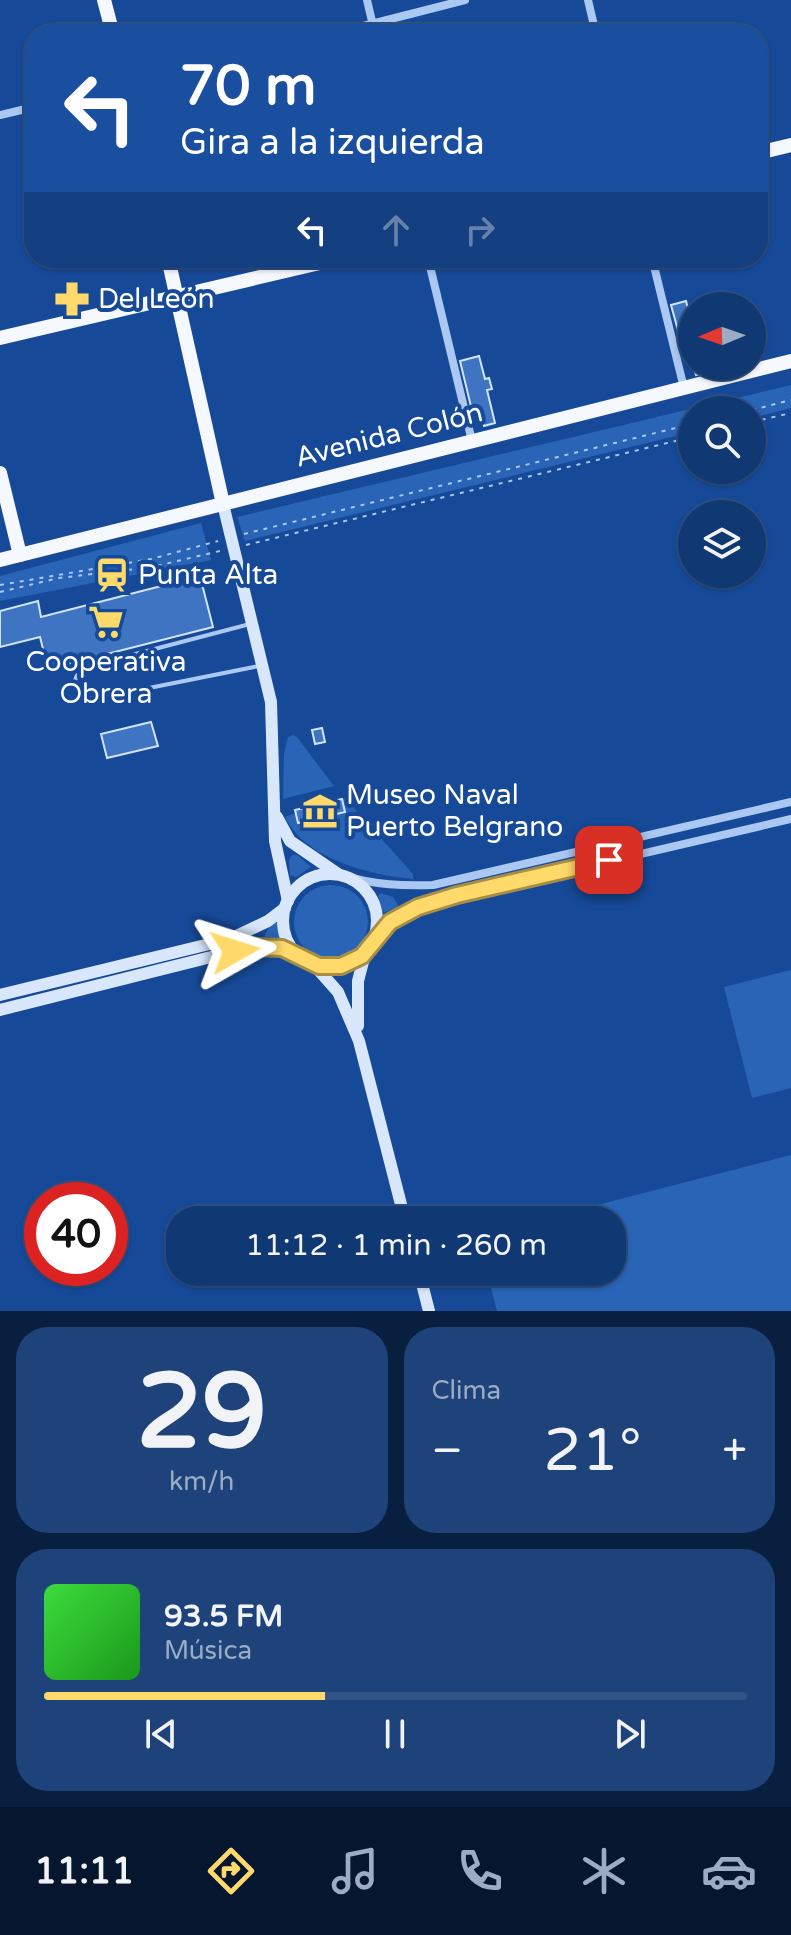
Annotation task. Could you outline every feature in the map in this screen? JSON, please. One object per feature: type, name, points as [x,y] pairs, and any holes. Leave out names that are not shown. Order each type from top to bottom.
[{"type":"main road","points":[[104,0],[110,24]]},
{"type":"main road","points":[[768,151],[791,145]]},
{"type":"main road","points":[[170,268],[223,504]]},
{"type":"main road","points":[[0,338],[300,268]]},
{"type":"main road","name":"Avenida Colón","points":[[0,560],[791,361]]},
{"type":"main road","points":[[0,473],[20,555]]},
{"type":"street","points":[[367,0],[373,24],[465,0]]},
{"type":"street","points":[[588,0],[594,24]]},
{"type":"street","points":[[0,115],[24,109]]},
{"type":"street","points":[[430,268],[472,441]]},
{"type":"street","points":[[654,268],[684,388]]},
{"type":"street","points":[[223,504],[271,702],[275,841],[286,905],[285,932],[296,953]]},
{"type":"street","points":[[0,1010],[232,945],[286,905],[296,888],[323,874],[393,885],[446,883],[791,802]]},
{"type":"street","points":[[274,811],[290,841],[361,885],[374,904],[377,922],[361,963],[357,994],[359,1041]]},
{"type":"street","points":[[312,964],[341,966],[355,960],[399,917],[443,899],[791,819]]},
{"type":"street","points":[[0,995],[232,945],[271,947],[296,953],[324,973],[338,992],[359,1041],[401,1206]]},
{"type":"street","points":[[423,1286],[429,1311]]},
{"type":"lane","points":[[252,623],[86,667],[76,676],[75,686],[81,696],[94,699],[262,665]]},
{"type":"path","points":[[766,406],[791,400]]},
{"type":"path","points":[[766,419],[791,413]]},
{"type":"path","points":[[0,592],[59,578],[152,567],[232,543],[678,428]]},
{"type":"path","points":[[0,585],[232,543],[678,440]]},
{"type":"shaded area","points":[[791,385],[791,408],[766,414],[766,396],[745,396]]},
{"type":"shaded area","points":[[678,412],[678,435],[245,541],[237,517]]},
{"type":"shaded area","points":[[201,523],[211,560],[0,601],[0,576]]},
{"type":"shaded area","points":[[293,735],[334,786],[283,799],[284,754],[288,737]]},
{"type":"shaded area","points":[[345,798],[413,874],[413,879],[359,869],[323,854],[294,832],[285,817],[296,813],[299,823],[345,812],[342,799]]},
{"type":"shaded area","points":[[292,855],[297,855],[311,867],[296,877],[290,875],[289,860]]},
{"type":"shaded area","points":[[331,885],[345,888],[357,896],[365,908],[368,922],[365,936],[357,948],[345,956],[331,959],[317,956],[305,948],[297,936],[294,922],[297,908],[305,896],[317,888]]},
{"type":"shaded area","points":[[381,893],[393,897],[399,907],[383,913],[378,896]]},
{"type":"shaded area","points":[[274,922],[278,923],[282,941],[266,942],[264,937]]},
{"type":"shaded area","points":[[791,970],[791,1088],[752,1098],[724,987]]},
{"type":"shaded area","points":[[791,1155],[791,1311],[497,1311],[491,1286],[626,1286],[626,1206],[593,1206]]},
{"type":"building","points":[[678,303],[678,330],[671,305]]},
{"type":"building","points":[[479,356],[485,379],[489,378],[492,389],[487,390],[495,423],[484,426],[480,413],[473,415],[460,361]]},
{"type":"building","name":"Cooperativa Obrera","points":[[200,576],[213,627],[48,669],[40,637],[0,647],[0,611],[38,601],[41,617]]},
{"type":"building","points":[[151,722],[158,746],[107,758],[101,734]]},
{"type":"building","points":[[322,728],[325,742],[315,744],[312,730]]},
{"type":"building","name":"Museo Naval Puerto Belgrano","points":[[342,799],[345,812],[298,823],[295,810]]},
{"type":"place","name":"Del León","points":[[72,299]]},
{"type":"place","name":"Punta Alta","points":[[112,575]]},
{"type":"place","name":"Cooperativa Obrera","points":[[106,622]]},
{"type":"place","name":"Museo Naval Puerto Belgrano","points":[[320,811]]},
{"type":"route","points":[[235,951],[253,947],[282,948],[312,964],[341,966],[362,956],[390,922],[418,907],[609,860]]}]
